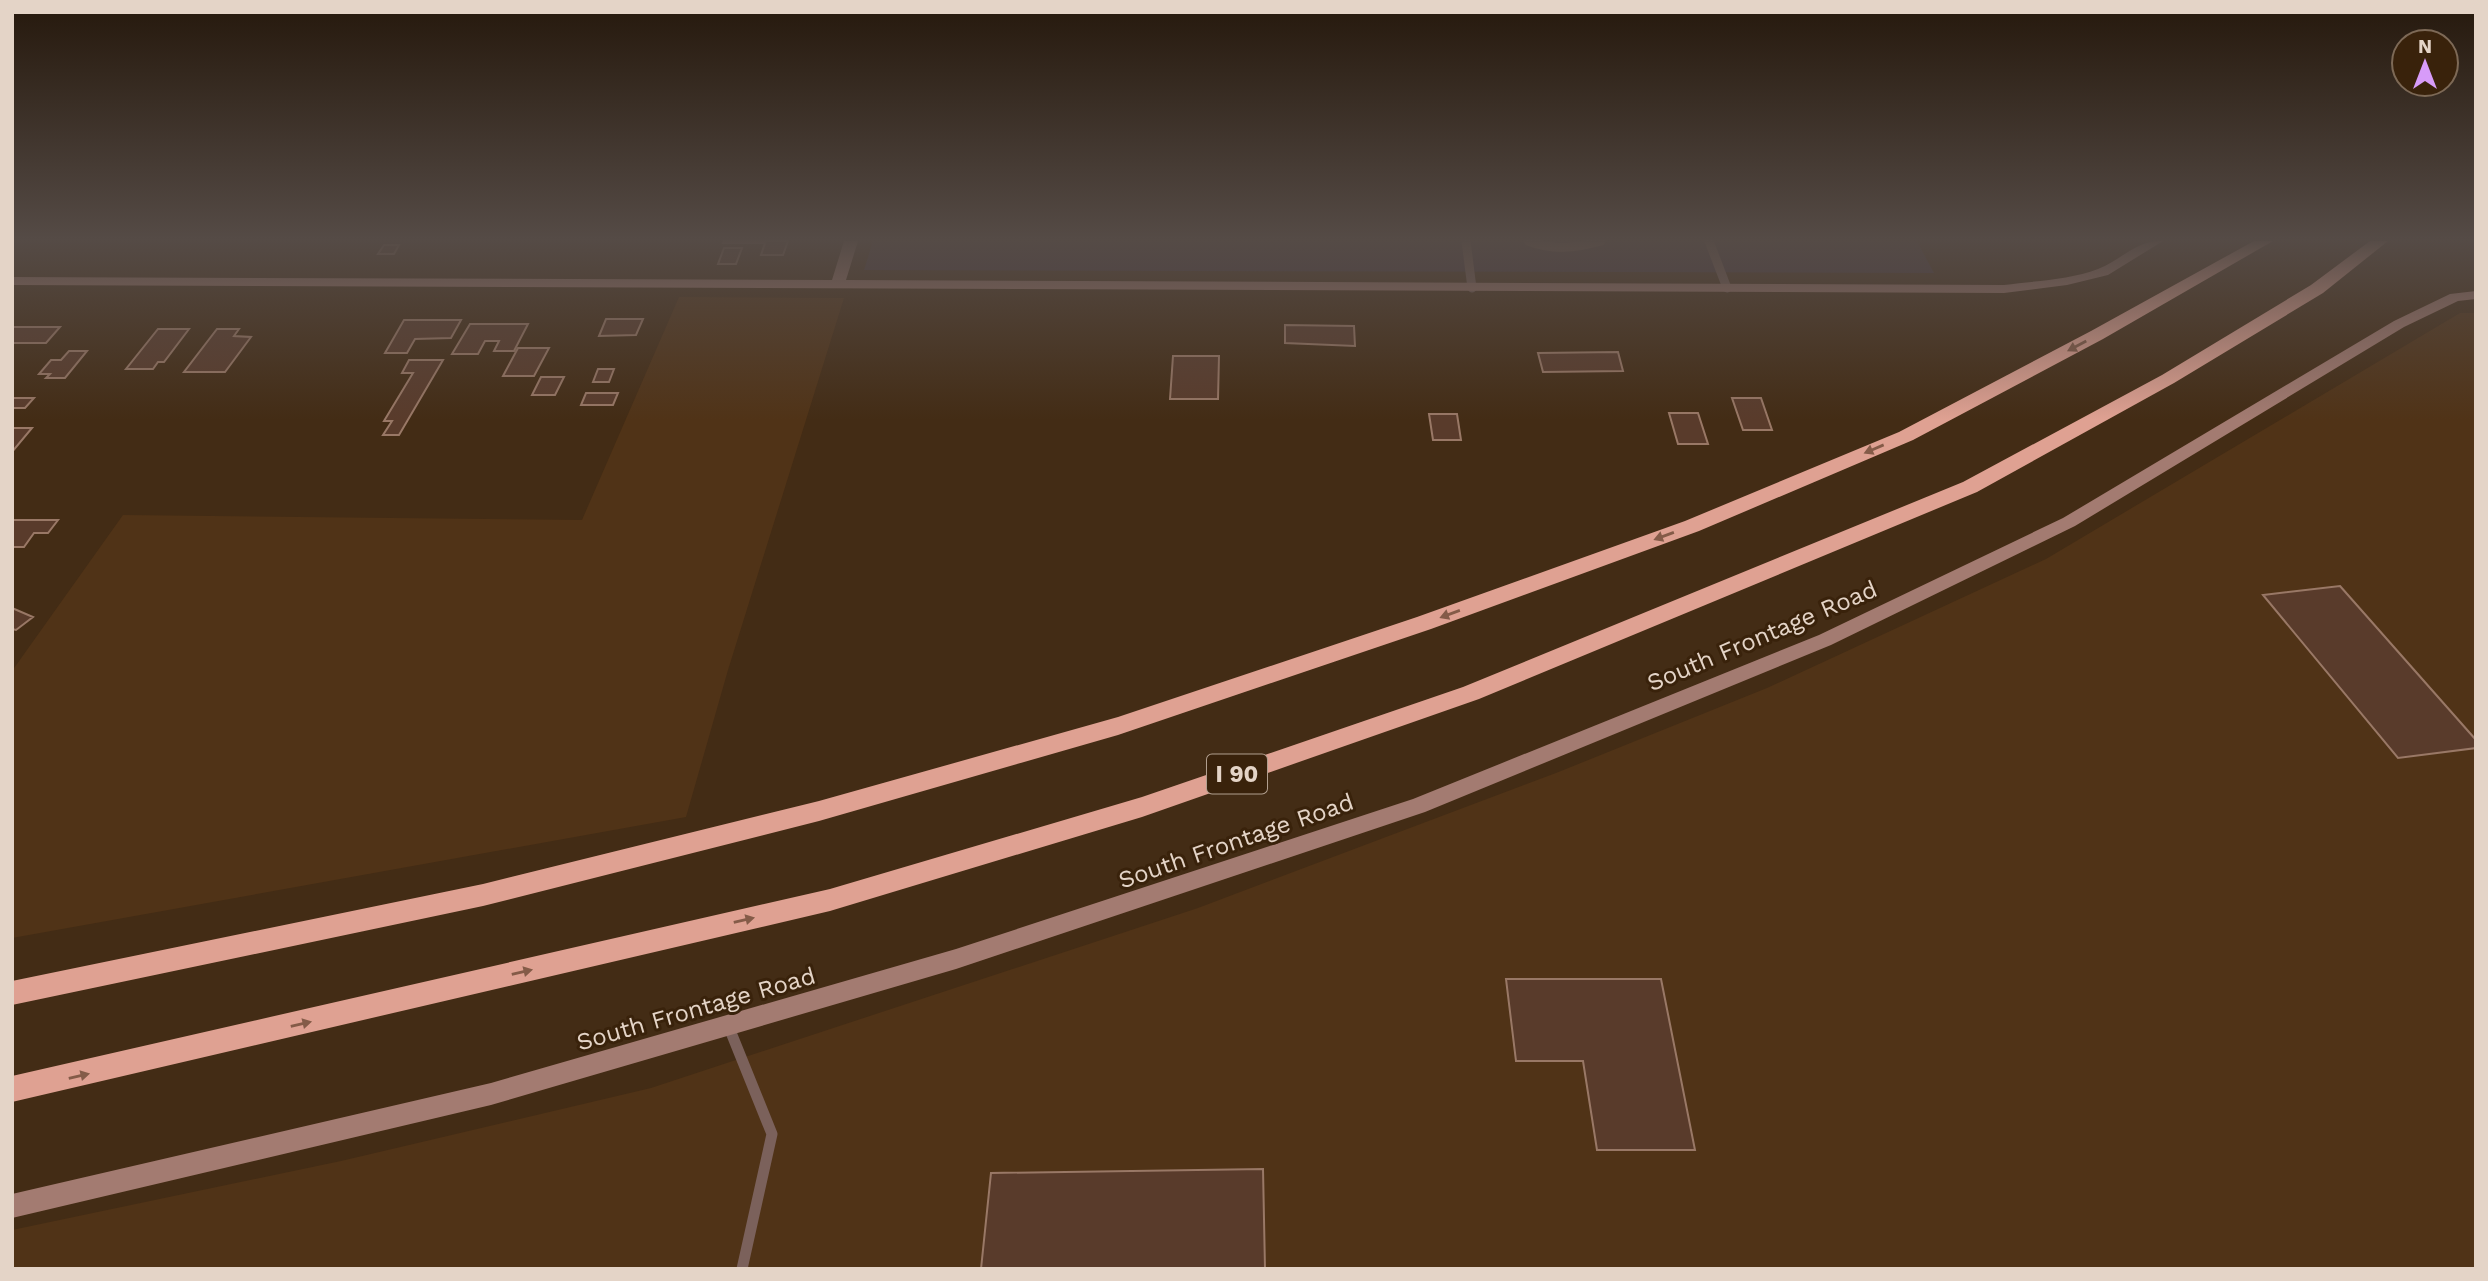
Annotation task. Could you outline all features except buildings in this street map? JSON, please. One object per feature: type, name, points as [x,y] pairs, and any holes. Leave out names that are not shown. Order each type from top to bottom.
[{"type":"highway","points":[[12,993],[483,895],[819,811],[1143,718],[1424,623],[1692,526],[1906,436],[2158,301]]},
{"type":"highway","name":"I 90","points":[[12,1089],[71,1078],[830,900],[1142,807],[1458,697],[1970,487],[2168,379],[2297,301]]},
{"type":"main road","name":"South Frontage Road","points":[[12,1206],[491,1094],[981,951],[1143,900],[1405,810],[1825,640],[2069,522],[2399,324],[2447,301]]},
{"type":"lane","points":[[728,1025],[772,1134],[743,1269]]},
{"type":"shaded area","points":[[677,301],[843,301],[728,670],[686,817],[12,938],[12,671],[123,515],[582,520]]},
{"type":"shaded area","points":[[2460,313],[2476,313],[2476,1269],[12,1269],[12,1230],[341,1161],[651,1088],[1198,908],[1556,773],[1767,688],[2046,559]]}]
